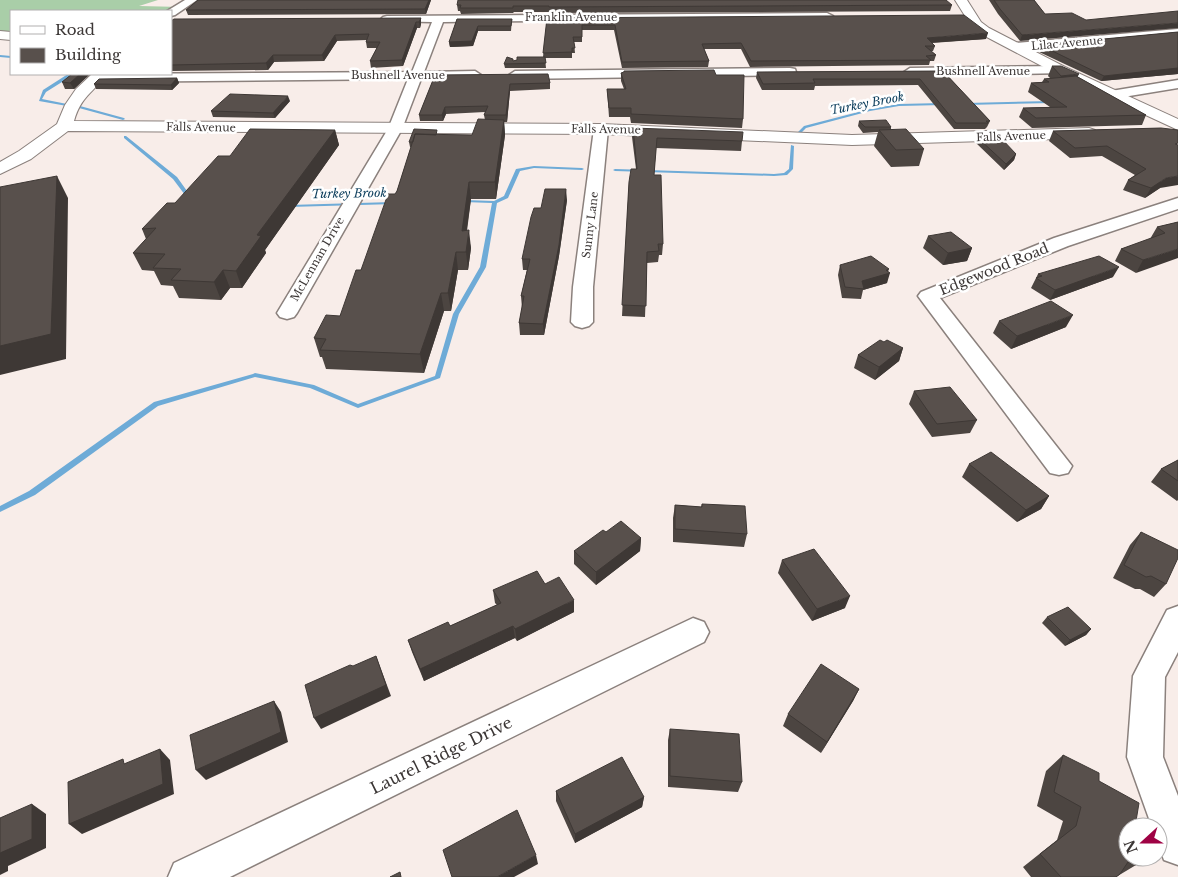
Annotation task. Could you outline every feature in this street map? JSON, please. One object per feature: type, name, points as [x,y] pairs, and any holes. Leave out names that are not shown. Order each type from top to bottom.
[{"type":"main road","points":[[961,0],[965,16],[986,31],[1111,95],[1178,125]]},
{"type":"main road","points":[[0,169],[25,155],[64,126],[70,108],[98,76]]},
{"type":"main road","name":"Falls Avenue","points":[[64,126],[601,129],[852,140],[1104,132]]},
{"type":"main road","points":[[1156,131],[1178,133]]},
{"type":"street","points":[[175,18],[192,0]]},
{"type":"street","name":"Franklin Avenue","points":[[378,18],[440,19],[498,13],[836,16]]},
{"type":"street","name":"McLennan Drive","points":[[287,313],[350,202],[395,129],[440,19]]},
{"type":"street","name":"Lilac Avenue","points":[[1016,47],[1178,32]]},
{"type":"street","name":"Bushnell Avenue","points":[[897,72],[1060,70]]},
{"type":"street","points":[[505,75],[800,72]]},
{"type":"street","name":"Bushnell Avenue","points":[[98,76],[486,75]]},
{"type":"street","points":[[1111,95],[1178,84]]},
{"type":"street","name":"Sunny Lane","points":[[582,322],[583,287],[601,129]]},
{"type":"street","name":"Edgewood Road","points":[[1059,466],[928,296],[1061,242],[1178,203]]},
{"type":"street","points":[[1178,620],[1150,676],[1145,757],[1178,846]]},
{"type":"street","name":"Laurel Ridge Drive","points":[[188,877],[693,632]]},
{"type":"green space","points":[[0,0],[158,0],[139,6],[182,7],[172,11],[10,10],[10,31],[0,31]]},
{"type":"building","points":[[198,0],[429,0],[425,9],[186,10]]},
{"type":"building","points":[[458,0],[946,0],[952,5],[513,6],[513,8],[460,8],[461,5],[457,5]]},
{"type":"building","points":[[994,0],[1034,0],[1045,14],[1072,13],[1086,20],[1178,11],[1178,23],[1022,35]]},
{"type":"building","points":[[964,15],[988,33],[927,38],[935,46],[925,46],[936,55],[926,56],[931,60],[751,61],[741,43],[702,44],[709,61],[622,62],[615,25],[582,25],[582,37],[573,37],[575,48],[572,48],[572,52],[543,53],[547,18]]},
{"type":"building","points":[[421,18],[419,22],[416,22],[402,60],[370,61],[380,42],[366,42],[369,34],[335,35],[322,55],[273,55],[266,63],[172,65],[172,20]]},
{"type":"building","points":[[457,19],[512,19],[511,26],[478,26],[472,41],[449,42]]},
{"type":"building","points":[[1178,32],[1178,68],[1104,76],[1040,45]]},
{"type":"building","points":[[507,57],[513,59],[513,61],[517,60],[517,57],[545,57],[546,63],[504,64]]},
{"type":"building","points":[[1052,66],[1061,66],[1079,74],[1061,76]]},
{"type":"building","points":[[714,70],[716,75],[744,75],[743,119],[631,114],[631,108],[609,108],[607,89],[626,89],[621,73],[624,71]]},
{"type":"building","points":[[943,71],[990,121],[986,121],[988,123],[956,123],[920,79],[813,79],[815,83],[763,84],[757,72]]},
{"type":"building","points":[[548,74],[550,83],[510,84],[506,115],[484,115],[488,106],[445,107],[442,115],[419,115],[435,75]]},
{"type":"building","points":[[71,75],[79,75],[70,83],[62,82]]},
{"type":"building","points":[[1076,76],[1146,115],[1036,118],[1023,108],[1067,107],[1031,83],[1049,82],[1044,79]]},
{"type":"building","points":[[177,78],[171,85],[94,84],[99,79]]},
{"type":"building","points":[[230,94],[288,96],[273,113],[211,111]]},
{"type":"building","points":[[478,119],[504,120],[495,182],[469,182],[462,231],[469,230],[466,252],[456,252],[448,293],[441,293],[420,354],[320,350],[326,339],[314,338],[326,315],[340,316],[356,270],[361,270],[388,194],[395,194],[397,191],[415,134],[472,135]]},
{"type":"building","points":[[886,120],[891,127],[865,127],[859,121]]},
{"type":"building","points":[[633,128],[743,132],[742,141],[657,138],[654,175],[661,175],[663,244],[658,244],[659,251],[647,252],[646,306],[622,305],[629,182],[631,169],[637,169]]},
{"type":"building","points":[[1161,128],[1178,130],[1178,143],[1175,144],[1178,145],[1178,176],[1166,178],[1151,188],[1128,180],[1146,169],[1107,146],[1075,148],[1053,131]]},
{"type":"building","points":[[250,129],[335,130],[257,235],[261,236],[236,271],[223,270],[214,282],[171,280],[181,269],[153,268],[165,254],[133,253],[156,228],[142,229],[167,203],[175,203],[218,156],[230,156]]},
{"type":"building","points":[[414,129],[437,130],[436,135],[415,134],[413,142],[409,142]]},
{"type":"building","points":[[906,129],[924,149],[896,150],[879,130]]},
{"type":"building","points":[[1000,137],[1016,154],[1006,164],[978,138]]},
{"type":"building","points":[[57,176],[51,334],[0,346],[0,187]]},
{"type":"building","points":[[545,189],[566,189],[559,245],[543,324],[519,323],[524,296],[521,296],[530,259],[522,259],[531,217],[534,208],[541,208]]},
{"type":"building","points":[[1178,222],[1178,249],[1143,260],[1121,249],[1165,233],[1157,227]]},
{"type":"building","points":[[951,232],[972,248],[948,253],[928,236]]},
{"type":"building","points":[[871,256],[889,269],[886,270],[890,273],[862,281],[864,289],[845,287],[840,265]]},
{"type":"building","points":[[1099,256],[1119,267],[1055,290],[1036,278],[1042,276],[1038,274]]},
{"type":"building","points":[[1051,301],[1073,315],[1017,336],[999,321]]},
{"type":"building","points":[[880,340],[884,342],[887,340],[903,348],[879,367],[858,355]]},
{"type":"building","points":[[950,387],[977,420],[937,424],[914,391]]},
{"type":"building","points":[[991,452],[1049,496],[1026,510],[969,464]]},
{"type":"building","points":[[1178,460],[1178,481],[1161,469]]},
{"type":"building","points":[[702,504],[745,506],[747,534],[675,529],[675,505],[702,507]]},
{"type":"building","points":[[621,521],[641,538],[596,572],[574,551],[603,530],[606,532]]},
{"type":"building","points":[[1141,532],[1178,550],[1178,558],[1166,584],[1151,576],[1146,577],[1124,565]]},
{"type":"building","points":[[814,549],[850,596],[817,609],[782,560]]},
{"type":"building","points":[[537,571],[545,584],[559,577],[574,600],[515,629],[513,626],[420,669],[408,640],[448,622],[450,626],[501,603],[493,590]]},
{"type":"building","points":[[1068,607],[1091,629],[1070,640],[1047,617]]},
{"type":"building","points":[[376,656],[386,685],[314,718],[305,685]]},
{"type":"building","points":[[821,664],[859,689],[827,742],[788,714]]},
{"type":"building","points":[[274,701],[281,732],[196,770],[190,735]]},
{"type":"building","points":[[670,729],[739,734],[742,782],[670,776]]},
{"type":"building","points":[[160,749],[163,784],[69,824],[68,782],[123,759],[124,764]]},
{"type":"building","points":[[1063,755],[1099,773],[1099,781],[1139,803],[1137,817],[1118,817],[1118,867],[1125,867],[1120,874],[1116,877],[1061,877],[1040,854],[1076,826],[1081,807],[1054,792]]},
{"type":"building","points":[[622,757],[644,797],[575,834],[556,791]]},
{"type":"building","points":[[32,804],[32,839],[0,853],[0,818]]},
{"type":"building","points":[[517,810],[536,855],[497,877],[452,877],[443,850]]},
{"type":"building","points":[[400,872],[401,877],[390,877]]},
{"type":"waterway","name":"Turkey Brook","points":[[0,56],[10,57]]},
{"type":"waterway","name":"Turkey Brook","points":[[66,105],[40,100],[44,91],[70,75]]},
{"type":"waterway","name":"Turkey Brook","points":[[966,104],[1052,102]]},
{"type":"waterway","name":"Turkey Brook","points":[[800,132],[805,127],[870,110],[899,105],[942,104]]},
{"type":"waterway","name":"Turkey Brook","points":[[80,107],[123,119]]},
{"type":"waterway","name":"Turkey Brook","points":[[125,137],[175,178],[190,198]]},
{"type":"waterway","name":"Turkey Brook","points":[[615,170],[785,174],[791,169],[792,146]]},
{"type":"waterway","name":"Turkey Brook","points":[[495,202],[506,197],[518,170],[534,167],[582,169]]},
{"type":"waterway","name":"Turkey Brook","points":[[464,201],[495,202]]},
{"type":"waterway","points":[[0,509],[32,493],[156,404],[255,375],[312,386],[358,406],[438,377],[456,314],[483,267],[495,202]]},
{"type":"waterway","name":"Turkey Brook","points":[[289,206],[393,203]]}]
